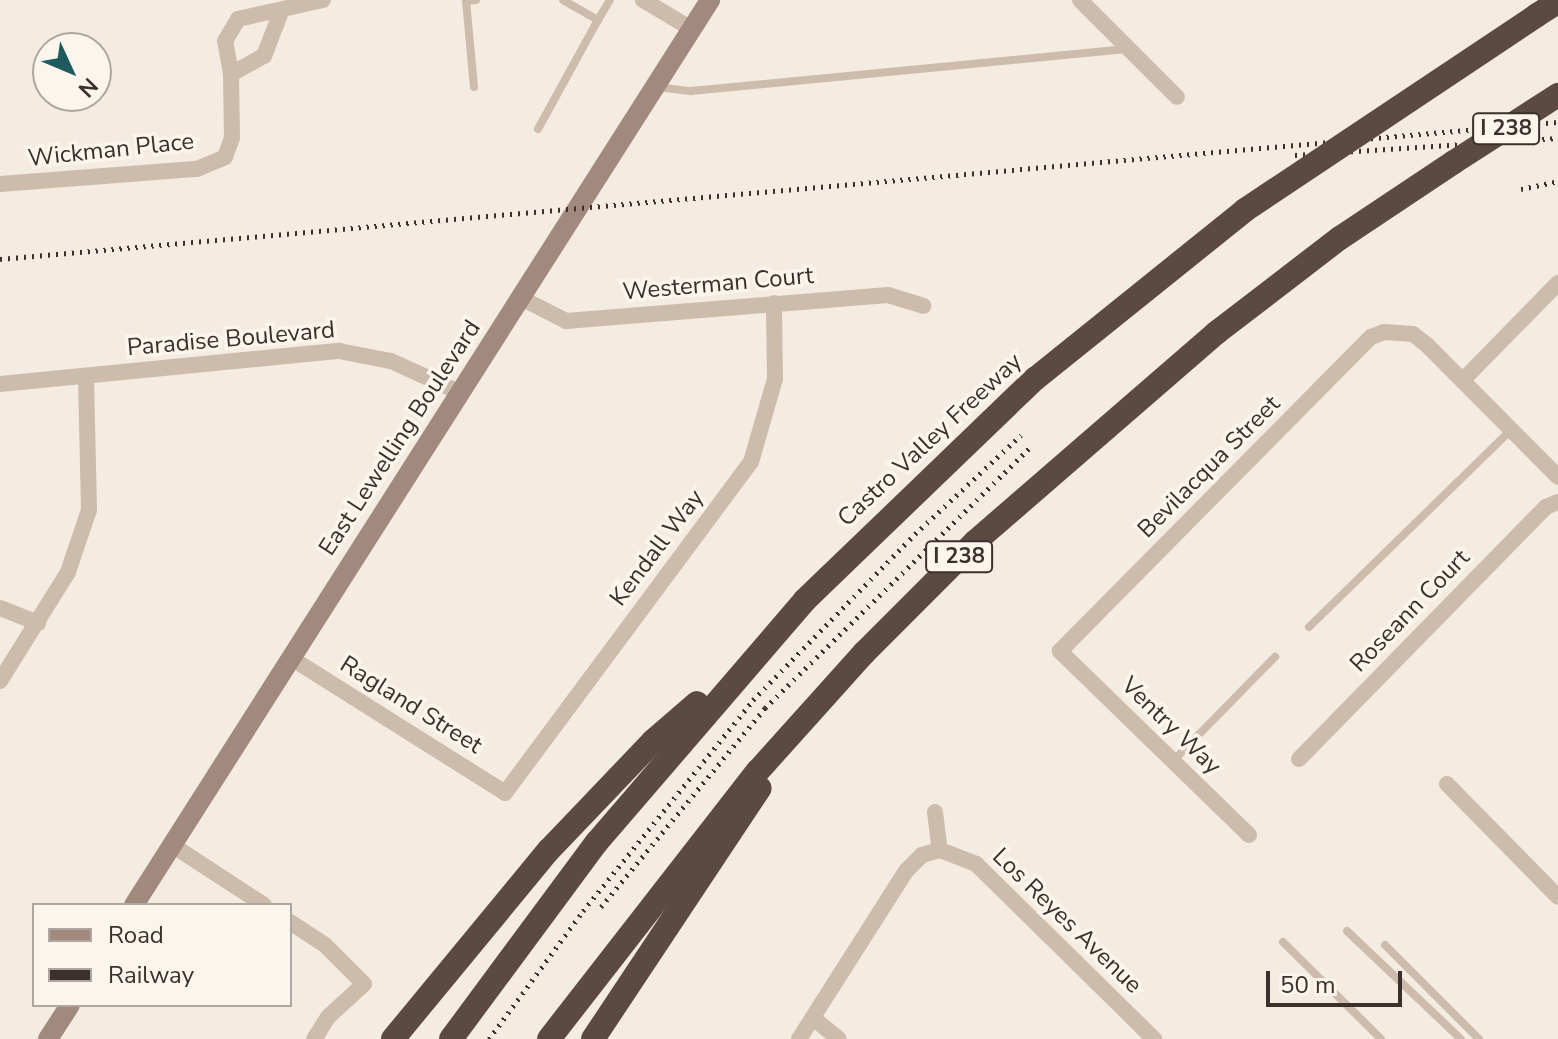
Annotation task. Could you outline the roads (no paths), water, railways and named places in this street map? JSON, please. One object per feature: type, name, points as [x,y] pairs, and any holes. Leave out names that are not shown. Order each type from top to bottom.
[{"type":"highway","name":"Castro Valley Freeway","points":[[451,1039],[597,842],[751,658],[860,543],[988,421],[1245,210],[1558,2]]},
{"type":"highway","name":"I 238","points":[[549,1039],[658,893],[811,711],[976,541],[1094,433],[1278,285],[1454,162],[1558,95]]},
{"type":"highway","points":[[393,1039],[498,908],[607,789],[653,741],[751,658]]},
{"type":"highway","points":[[593,1039],[811,711]]},
{"type":"main road","name":"East Lewelling Boulevard","points":[[135,903],[521,298],[652,86],[710,0]]},
{"type":"main road","points":[[48,1039],[69,1007]]},
{"type":"street","points":[[281,12],[264,56],[231,74],[225,41],[238,19],[281,12],[323,0]]},
{"type":"street","points":[[643,0],[690,28]]},
{"type":"street","points":[[1080,0],[1177,97]]},
{"type":"street","name":"Wickman Place","points":[[0,184],[197,169],[225,157],[232,138],[231,74]]},
{"type":"street","points":[[1558,283],[1463,380],[1558,477]]},
{"type":"street","name":"Westerman Court","points":[[521,298],[566,321],[888,295],[923,306]]},
{"type":"street","name":"Kendall Way","points":[[505,793],[751,462],[775,379],[774,303]]},
{"type":"street","name":"Bevilacqua Street","points":[[1060,651],[1371,337],[1399,331],[1427,345],[1463,380]]},
{"type":"street","name":"Paradise Boulevard","points":[[0,384],[339,351],[391,361],[459,392]]},
{"type":"street","points":[[0,681],[68,572],[89,510],[86,376]]},
{"type":"street","name":"Roseann Court","points":[[1299,759],[1546,507],[1558,502]]},
{"type":"street","points":[[0,608],[38,623]]},
{"type":"street","name":"Ventry Way","points":[[1060,651],[1249,835]]},
{"type":"street","name":"Ragland Street","points":[[291,658],[505,793]]},
{"type":"street","points":[[1447,784],[1558,897]]},
{"type":"street","points":[[799,1039],[906,871],[922,855],[940,850],[935,812]]},
{"type":"street","points":[[172,845],[261,903]]},
{"type":"street","name":"Los Reyes Avenue","points":[[940,850],[976,864],[1154,1039]]},
{"type":"street","points":[[292,923],[325,945],[364,984],[328,1017],[314,1039]]},
{"type":"street","points":[[813,1018],[839,1039]]},
{"type":"lane","points":[[474,87],[466,1],[476,0]]},
{"type":"lane","points":[[563,0],[598,20]]},
{"type":"lane","points":[[538,129],[610,0]]},
{"type":"lane","points":[[652,86],[691,91],[1130,49]]},
{"type":"lane","points":[[1309,627],[1511,430]]},
{"type":"lane","points":[[1173,761],[1275,657]]},
{"type":"lane","points":[[1347,931],[1461,1039]]},
{"type":"lane","points":[[1283,942],[1381,1039]]},
{"type":"lane","points":[[1385,945],[1479,1039]]},
{"type":"railway","points":[[0,259],[1558,122]]},
{"type":"railway","points":[[1295,155],[1558,138]]},
{"type":"railway","points":[[1521,189],[1558,181]]},
{"type":"railway","points":[[489,1039],[583,911],[753,700],[915,534],[1021,435]]},
{"type":"railway","points":[[601,907],[765,708],[1031,447]]}]
